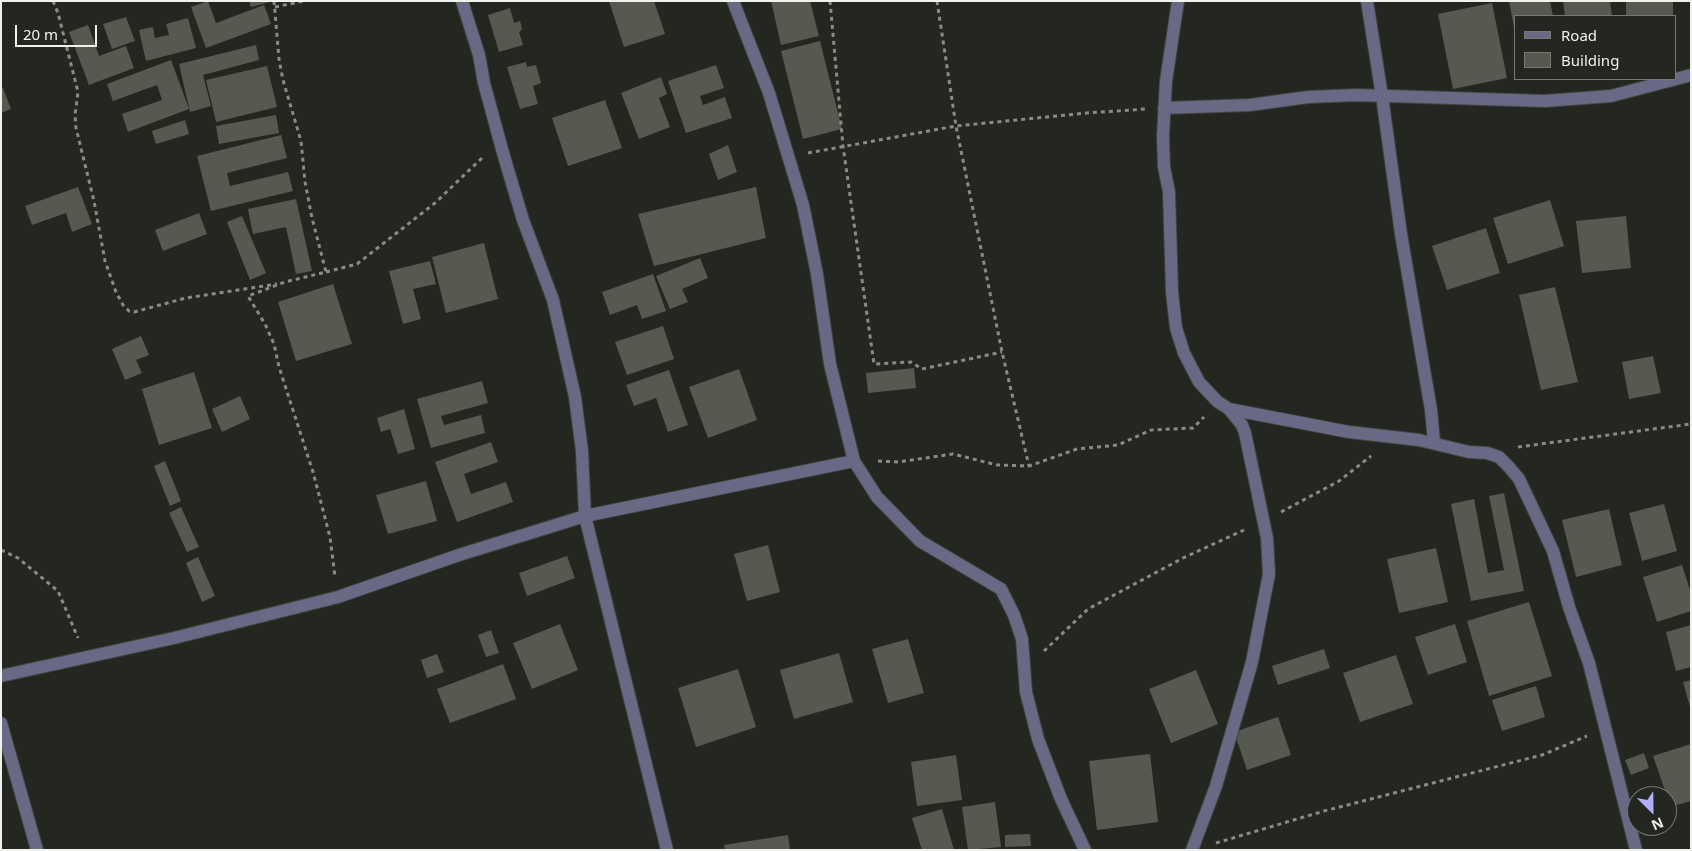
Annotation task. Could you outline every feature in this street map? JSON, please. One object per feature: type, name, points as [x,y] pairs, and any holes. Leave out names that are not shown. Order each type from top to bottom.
[{"type":"street","points":[[462,1],[479,55],[484,83],[524,220],[553,300],[575,398],[582,451],[585,516],[668,850]]},
{"type":"street","points":[[733,1],[769,93],[803,205],[817,274],[830,364],[854,461],[877,497],[920,540],[1000,589],[1014,615],[1022,639],[1026,692],[1038,739],[1061,799],[1084,850]]},
{"type":"street","points":[[1178,1],[1166,81],[1164,108],[1164,167],[1169,192],[1172,292],[1176,328],[1184,353],[1199,382],[1242,425],[1267,538],[1269,574],[1252,662],[1216,786],[1192,849]]},
{"type":"street","points":[[1367,1],[1401,234],[1431,410],[1434,442]]},
{"type":"street","points":[[1677,79],[1691,75]]},
{"type":"street","points":[[1164,108],[1250,105],[1308,97],[1382,96],[1545,101],[1612,96],[1672,80]]},
{"type":"street","points":[[1223,405],[1340,431],[1434,442],[1469,452],[1487,453],[1498,458],[1519,479],[1549,542],[1589,664],[1636,850]]},
{"type":"street","points":[[1,676],[174,638],[338,597],[459,555],[585,516],[854,461]]},
{"type":"street","points":[[1,723],[36,850]]},
{"type":"path","points":[[53,1],[58,13],[78,92],[75,114],[76,128],[94,201],[105,261],[116,292],[123,305],[129,311],[134,312],[186,298],[285,282],[357,264],[434,203],[466,175],[500,140]]},
{"type":"path","points":[[274,1],[280,66],[301,141],[308,200],[326,272]]},
{"type":"path","points":[[275,7],[304,1]]},
{"type":"path","points":[[830,1],[843,146],[874,364],[911,362],[922,369],[1002,352]]},
{"type":"path","points":[[937,1],[956,126],[1002,352],[1029,466]]},
{"type":"path","points":[[789,156],[956,126],[1087,113],[1164,108]]},
{"type":"path","points":[[285,282],[248,296],[265,324],[274,344],[279,367],[313,472],[330,538],[338,597]]},
{"type":"path","points":[[854,461],[898,462],[953,454],[997,465],[1029,466],[1078,449],[1118,445],[1151,430],[1193,428],[1223,405]]},
{"type":"path","points":[[1487,453],[1537,444],[1691,424]]},
{"type":"path","points":[[1025,676],[1032,662],[1088,610],[1182,558],[1263,521],[1339,481],[1396,437]]},
{"type":"path","points":[[1,550],[18,558],[58,591],[85,657]]},
{"type":"path","points":[[1192,849],[1240,837],[1324,811],[1542,755],[1606,728]]},
{"type":"building","points":[[208,1],[216,23],[264,5],[271,24],[206,48],[191,7]]},
{"type":"building","points":[[249,1],[270,1],[270,2],[251,7]]},
{"type":"building","points":[[609,1],[654,1],[665,34],[624,47]]},
{"type":"building","points":[[771,1],[810,1],[819,36],[781,45]]},
{"type":"building","points":[[1509,1],[1550,1],[1553,15],[1514,15],[1514,28]]},
{"type":"building","points":[[1563,1],[1610,1],[1612,15],[1565,15]]},
{"type":"building","points":[[1626,1],[1673,1],[1673,15],[1626,15]]},
{"type":"building","points":[[1492,3],[1507,78],[1453,89],[1438,14]]},
{"type":"building","points":[[510,8],[514,23],[520,21],[522,29],[519,32],[523,45],[499,52],[488,15]]},
{"type":"building","points":[[126,17],[135,41],[112,49],[103,24]]},
{"type":"building","points":[[188,18],[196,48],[146,61],[139,30],[153,27],[155,38],[169,35],[166,24]]},
{"type":"building","points":[[88,25],[99,56],[126,46],[134,68],[89,85],[69,32]]},
{"type":"building","points":[[820,41],[842,129],[803,139],[781,51]]},
{"type":"building","points":[[256,45],[259,60],[203,75],[211,106],[190,112],[179,64]]},
{"type":"building","points":[[171,60],[189,109],[128,132],[122,114],[162,100],[157,85],[113,101],[107,84]]},
{"type":"building","points":[[526,62],[527,67],[536,65],[541,83],[533,86],[538,104],[520,109],[507,67]]},
{"type":"building","points":[[716,65],[724,88],[700,96],[703,105],[725,97],[732,118],[686,133],[668,81]]},
{"type":"building","points":[[267,66],[277,107],[216,122],[206,80]]},
{"type":"building","points":[[661,77],[667,94],[659,98],[670,127],[639,139],[621,93]]},
{"type":"building","points":[[1,88],[3,88],[11,109],[1,113]]},
{"type":"building","points":[[605,100],[622,148],[568,166],[552,118]]},
{"type":"building","points":[[276,115],[279,133],[219,144],[216,126]]},
{"type":"building","points":[[185,120],[189,134],[156,144],[152,131]]},
{"type":"building","points":[[281,135],[287,158],[227,173],[230,186],[288,172],[293,191],[211,211],[197,156]]},
{"type":"building","points":[[728,145],[737,172],[718,180],[709,154]]},
{"type":"building","points":[[78,187],[92,224],[72,232],[66,213],[32,225],[25,206]]},
{"type":"building","points":[[756,187],[766,238],[654,266],[638,214]]},
{"type":"building","points":[[296,199],[312,271],[296,274],[286,227],[253,234],[248,209]]},
{"type":"building","points":[[1550,200],[1564,246],[1508,264],[1493,218]]},
{"type":"building","points":[[199,213],[207,234],[163,251],[155,230]]},
{"type":"building","points":[[242,216],[266,273],[250,280],[227,222]]},
{"type":"building","points":[[1626,216],[1631,268],[1582,273],[1576,221]]},
{"type":"building","points":[[1486,228],[1500,273],[1447,290],[1432,246]]},
{"type":"building","points":[[484,243],[498,299],[446,313],[432,257]]},
{"type":"building","points":[[700,258],[708,278],[682,289],[688,302],[670,309],[656,276]]},
{"type":"building","points":[[430,261],[436,284],[413,289],[421,319],[403,324],[389,271]]},
{"type":"building","points":[[653,274],[666,311],[642,319],[637,305],[610,315],[602,292]]},
{"type":"building","points":[[333,284],[352,344],[296,361],[278,302]]},
{"type":"building","points":[[1555,287],[1578,382],[1541,390],[1519,295]]},
{"type":"building","points":[[663,326],[674,359],[627,375],[615,342]]},
{"type":"building","points":[[141,336],[149,355],[136,360],[142,373],[125,380],[112,349]]},
{"type":"building","points":[[1653,356],[1661,393],[1629,399],[1622,362]]},
{"type":"building","points":[[914,368],[916,388],[868,393],[866,373]]},
{"type":"building","points":[[739,369],[757,420],[708,438],[689,387]]},
{"type":"building","points":[[669,370],[688,425],[668,432],[656,398],[634,406],[626,385]]},
{"type":"building","points":[[194,372],[212,428],[159,445],[142,389]]},
{"type":"building","points":[[482,381],[488,403],[441,416],[444,425],[481,415],[485,433],[431,448],[417,399]]},
{"type":"building","points":[[240,396],[250,419],[222,432],[212,409]]},
{"type":"building","points":[[404,409],[415,449],[398,454],[390,429],[381,432],[377,418]]},
{"type":"building","points":[[491,442],[498,462],[464,474],[471,494],[506,482],[513,502],[457,522],[435,462]]},
{"type":"building","points":[[165,461],[181,501],[170,506],[154,466]]},
{"type":"building","points":[[426,481],[437,521],[388,534],[376,495]]},
{"type":"building","points":[[1504,493],[1524,591],[1471,601],[1451,504],[1474,499],[1488,573],[1504,570],[1489,496]]},
{"type":"building","points":[[1664,504],[1677,551],[1642,561],[1629,513]]},
{"type":"building","points":[[181,507],[199,547],[187,552],[169,513]]},
{"type":"building","points":[[1609,509],[1622,565],[1576,577],[1562,520]]},
{"type":"building","points":[[768,545],[780,592],[747,601],[734,554]]},
{"type":"building","points":[[1436,548],[1448,602],[1399,613],[1387,559]]},
{"type":"building","points":[[567,556],[575,578],[527,596],[519,573]]},
{"type":"building","points":[[198,557],[215,596],[202,602],[186,563]]},
{"type":"building","points":[[1682,565],[1691,593],[1691,611],[1657,622],[1643,577]]},
{"type":"building","points":[[1529,602],[1552,676],[1489,696],[1467,621]]},
{"type":"building","points":[[560,624],[578,670],[532,689],[513,643]]},
{"type":"building","points":[[1455,624],[1467,662],[1428,675],[1415,637]]},
{"type":"building","points":[[1691,625],[1691,667],[1676,671],[1666,632]]},
{"type":"building","points":[[491,630],[499,653],[486,657],[478,635]]},
{"type":"building","points":[[908,639],[924,693],[888,703],[872,649]]},
{"type":"building","points":[[1324,649],[1330,668],[1278,685],[1272,666]]},
{"type":"building","points":[[839,653],[853,702],[794,719],[780,670]]},
{"type":"building","points":[[437,654],[444,672],[427,678],[421,660]]},
{"type":"building","points":[[1396,655],[1413,704],[1360,722],[1343,673]]},
{"type":"building","points":[[503,664],[516,699],[450,723],[437,689]]},
{"type":"building","points":[[738,669],[756,727],[696,747],[678,688]]},
{"type":"building","points":[[1196,670],[1218,724],[1171,743],[1149,689]]},
{"type":"building","points":[[1691,680],[1691,707],[1690,707],[1683,682]]},
{"type":"building","points":[[1536,686],[1545,717],[1502,731],[1492,700]]},
{"type":"building","points":[[1278,717],[1291,755],[1247,770],[1234,732]]},
{"type":"building","points":[[1691,744],[1691,801],[1677,805],[1677,786],[1664,786],[1653,756]]},
{"type":"building","points":[[1644,753],[1649,768],[1631,775],[1625,760]]},
{"type":"building","points":[[1150,754],[1158,822],[1097,830],[1089,761]]},
{"type":"building","points":[[956,755],[962,800],[917,806],[911,762]]},
{"type":"building","points":[[995,802],[1001,847],[968,850],[962,807]]},
{"type":"building","points":[[942,809],[954,850],[922,850],[912,818]]},
{"type":"building","points":[[1030,834],[1031,846],[1005,847],[1005,835]]},
{"type":"building","points":[[788,835],[790,850],[725,850],[724,845]]}]
